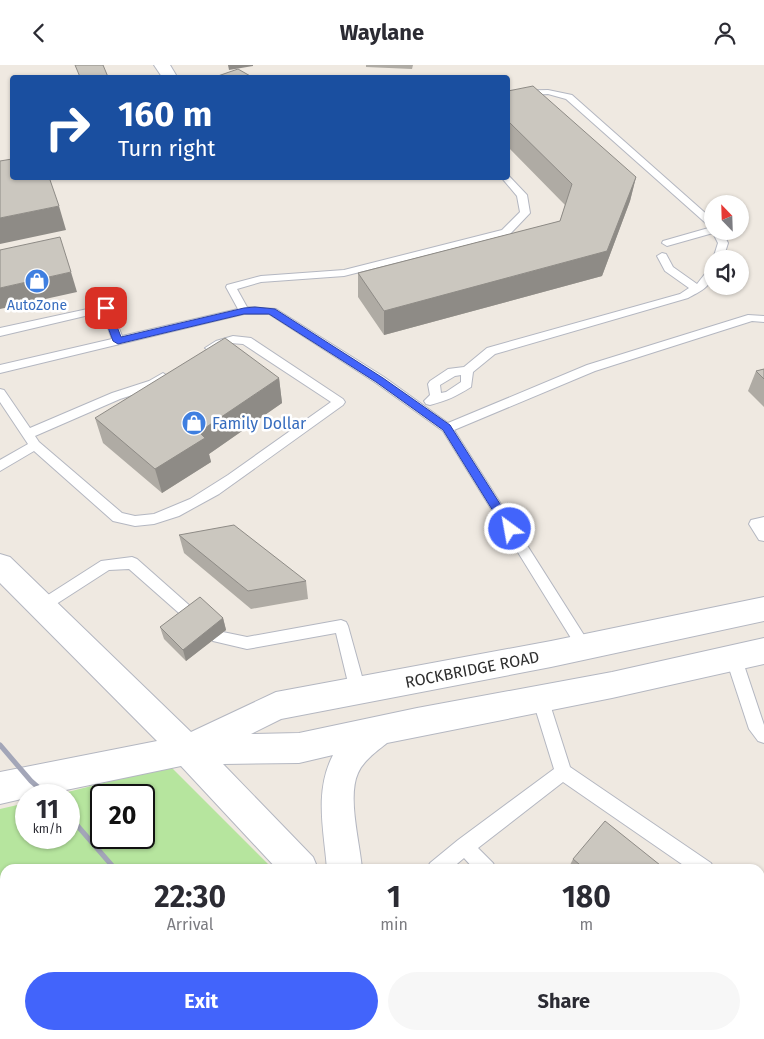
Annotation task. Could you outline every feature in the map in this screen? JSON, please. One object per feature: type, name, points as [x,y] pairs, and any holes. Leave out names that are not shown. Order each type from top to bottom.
[{"type":"main road","points":[[0,565],[187,750],[296,864]]},
{"type":"main road","name":"ROCKBRIDGE ROAD","points":[[187,750],[276,706],[584,647],[764,609]]},
{"type":"main road","name":"ROCKBRIDGE ROAD","points":[[0,788],[187,750],[298,748],[612,685],[764,651]]},
{"type":"main road","points":[[345,864],[337,795],[338,780],[343,767],[352,754],[378,731]]},
{"type":"lane","points":[[510,94],[548,92],[568,97],[704,217]]},
{"type":"lane","points":[[244,311],[231,287],[261,279],[344,273],[506,232],[525,213],[522,195],[508,180]]},
{"type":"lane","points":[[667,243],[704,232]]},
{"type":"lane","points":[[662,256],[669,269],[696,289]]},
{"type":"lane","points":[[436,397],[434,384],[452,372],[467,371],[491,351],[684,296],[704,284]]},
{"type":"lane","points":[[0,332],[106,308],[118,341]]},
{"type":"lane","points":[[0,369],[244,311],[272,311],[380,380],[447,428],[584,647]]},
{"type":"lane","points":[[447,428],[591,368],[752,317],[764,319]]},
{"type":"lane","points":[[0,393],[32,439],[118,517],[125,520],[146,520],[184,508],[218,488],[339,402],[247,341],[232,338],[200,355]]},
{"type":"lane","points":[[0,466],[32,439],[116,396],[153,384],[176,369]]},
{"type":"lane","points":[[419,408],[436,397],[449,396],[467,384],[467,371]]},
{"type":"lane","points":[[764,522],[756,524],[764,535]]},
{"type":"lane","points":[[42,606],[106,565],[132,563],[193,617]]},
{"type":"lane","points":[[218,637],[247,643],[341,626],[358,691]]},
{"type":"lane","points":[[734,659],[757,729],[764,736]]},
{"type":"lane","points":[[540,698],[563,772],[698,864]]},
{"type":"lane","points":[[442,864],[563,772]]},
{"type":"lane","points":[[464,846],[482,864]]},
{"type":"green space","points":[[170,766],[268,864],[0,864],[0,809],[15,806],[15,849],[80,849],[80,789],[90,786],[90,849],[155,849],[155,784],[99,784]]},
{"type":"building","points":[[75,65],[103,65],[107,75],[79,75]]},
{"type":"building","points":[[238,69],[248,75],[221,75]]},
{"type":"building","points":[[533,86],[636,177],[607,251],[384,311],[358,273],[560,221],[572,184],[510,123],[510,91]]},
{"type":"building","points":[[10,159],[10,180],[50,180],[59,206],[0,218],[0,161]]},
{"type":"building","points":[[60,237],[71,272],[0,288],[0,250]]},
{"type":"building","points":[[225,338],[279,378],[199,432],[205,438],[155,469],[95,418]]},
{"type":"building","points":[[764,369],[764,379],[756,371]]},
{"type":"building","points":[[234,525],[306,581],[248,591],[179,535]]},
{"type":"building","points":[[200,597],[223,618],[183,650],[160,627]]},
{"type":"building","points":[[605,821],[659,864],[579,864],[573,859]]},
{"type":"railway","points":[[0,745],[34,784]]},
{"type":"railway","points":[[80,829],[111,864]]},
{"type":"place","name":"AutoZone","points":[[37,281]]},
{"type":"place","name":"Family Dollar","points":[[194,423]]},
{"type":"route","points":[[106,308],[118,341],[244,311],[272,311],[380,380],[447,428],[510,529]]}]
